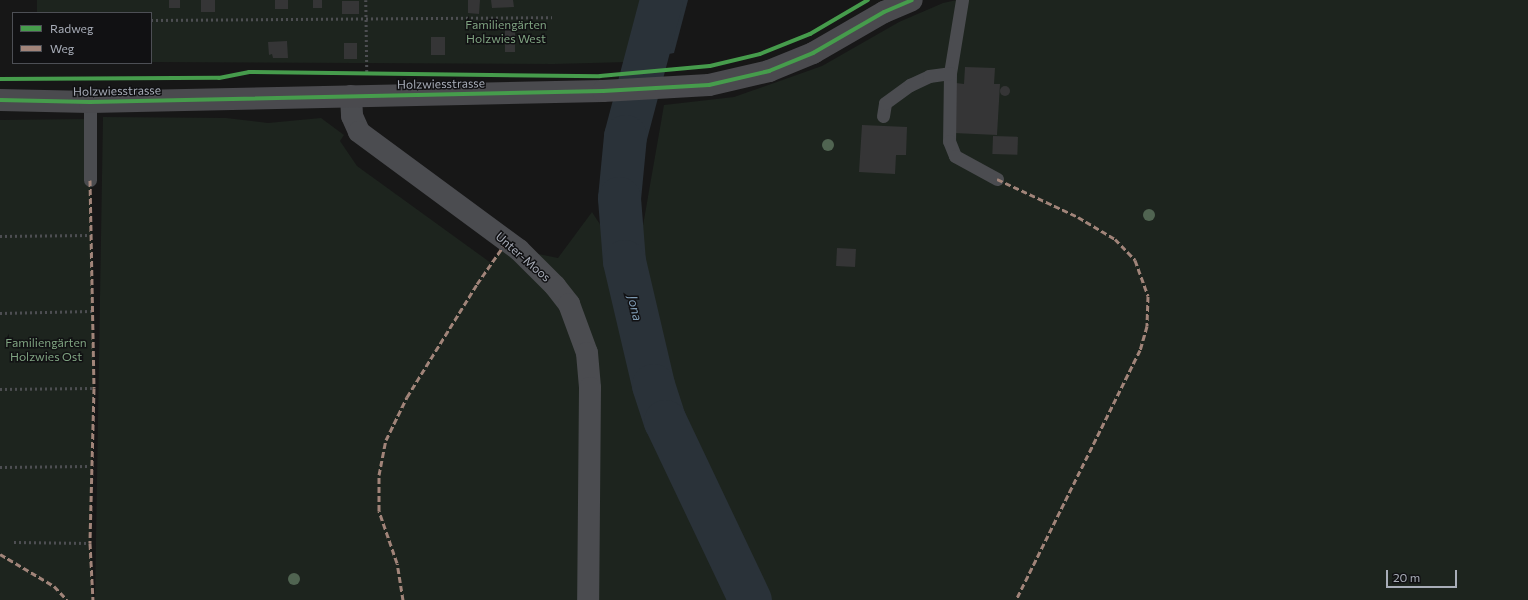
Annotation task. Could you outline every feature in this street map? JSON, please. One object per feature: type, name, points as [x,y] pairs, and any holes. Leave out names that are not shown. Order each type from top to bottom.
[{"type":"street","name":"Holzwiesstrasse","points":[[0,100],[90,102],[603,91],[709,85],[769,71],[813,53],[884,12],[912,0]]},
{"type":"street","name":"Unter-Moos","points":[[351,96],[354,123],[362,135],[519,250],[555,286],[569,304],[586,353],[590,388],[589,595]]},
{"type":"lane","points":[[962,0],[950,73],[949,141],[955,156],[997,179]]},
{"type":"lane","points":[[883,116],[885,103],[910,85],[929,76],[950,73]]},
{"type":"lane","points":[[90,102],[90,180]]},
{"type":"path","points":[[366,0],[367,74]]},
{"type":"path","points":[[152,20],[552,18]]},
{"type":"path","points":[[360,74],[375,74]]},
{"type":"path","points":[[0,236],[91,235]]},
{"type":"path","points":[[0,313],[92,311]]},
{"type":"path","points":[[0,389],[94,388]]},
{"type":"path","points":[[0,466],[90,466]]},
{"type":"path","points":[[14,542],[90,543]]},
{"type":"green space","name":"Familiengärten Holzwies West","points":[[37,0],[650,0],[627,62],[554,64],[152,62],[152,12],[37,12]]},
{"type":"green space","points":[[957,0],[1528,0],[1528,600],[95,600],[103,117],[226,118],[268,123],[321,118],[344,135],[340,141],[357,166],[491,263],[507,241],[519,250],[558,258],[592,212],[634,277],[664,105],[734,97],[822,66],[899,22],[943,3]]},
{"type":"green space","name":"Familiengärten Holzwies Ost","points":[[90,119],[94,388],[90,543],[93,600],[0,600],[0,120]]},
{"type":"shaded area","points":[[650,0],[688,0],[674,53],[627,62]]},
{"type":"building","points":[[169,0],[180,0],[180,8],[169,8]]},
{"type":"building","points":[[201,0],[215,0],[215,12],[201,12]]},
{"type":"building","points":[[275,0],[288,0],[288,9],[275,9]]},
{"type":"building","points":[[313,0],[322,0],[322,8],[313,8]]},
{"type":"building","points":[[468,0],[480,0],[479,14],[468,13]]},
{"type":"building","points":[[491,0],[513,0],[514,7],[492,8]]},
{"type":"building","points":[[342,1],[359,1],[359,14],[342,14]]},
{"type":"building","points":[[505,29],[515,29],[515,52],[505,52]]},
{"type":"building","points":[[431,37],[445,37],[445,55],[431,55]]},
{"type":"building","points":[[287,41],[288,58],[273,58],[272,54],[269,55],[268,42]]},
{"type":"building","points":[[344,43],[357,43],[357,59],[344,59]]},
{"type":"building","points":[[965,67],[995,68],[994,84],[1000,84],[997,135],[954,133],[956,83],[964,84]]},
{"type":"building","points":[[1005,86],[1010,91],[1005,96],[1000,91]]},
{"type":"building","points":[[862,125],[907,127],[906,155],[896,155],[895,174],[859,172]]},
{"type":"building","points":[[993,136],[1018,137],[1017,155],[992,154]]},
{"type":"building","points":[[837,248],[856,249],[855,267],[836,266]]},
{"type":"waterway","name":"Jona","points":[[661,0],[625,136],[619,198],[624,261],[653,385],[665,421],[750,600]]},
{"type":"marked path","points":[[997,179],[1078,217],[1115,239],[1135,260],[1148,296],[1147,326],[1140,350],[1016,600]]},
{"type":"marked path","points":[[90,180],[94,388],[90,543],[93,600]]},
{"type":"marked path","points":[[403,600],[397,563],[379,511],[379,475],[386,440],[407,397],[477,284],[507,241]]},
{"type":"marked path","points":[[0,554],[54,586],[67,600]]},
{"type":"cycle path","points":[[0,79],[219,78],[249,72],[600,76],[710,66],[760,54],[810,34],[868,0]]},
{"type":"cycle path","points":[[0,100],[90,102],[603,91],[709,85],[769,71],[813,53],[884,12],[912,0]]}]
